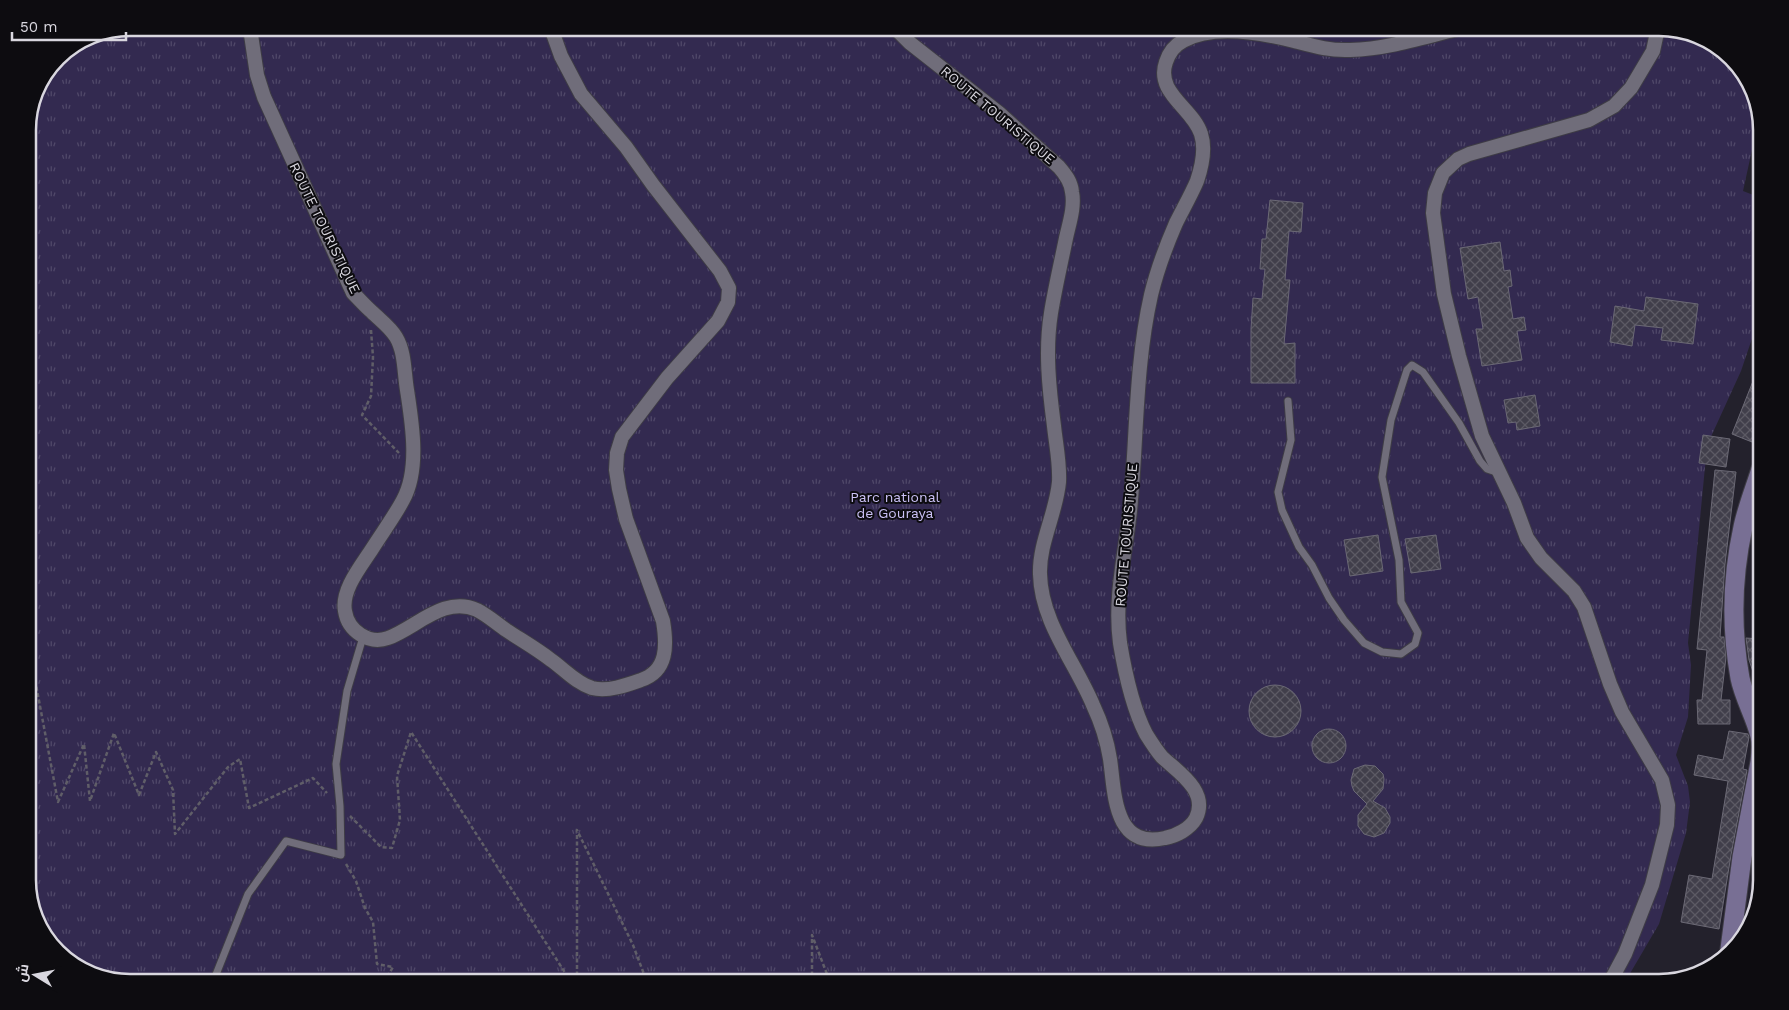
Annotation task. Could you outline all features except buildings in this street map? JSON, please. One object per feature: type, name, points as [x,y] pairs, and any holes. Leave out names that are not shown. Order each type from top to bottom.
[{"type":"main road","points":[[1753,494],[1743,526],[1735,586],[1733,621],[1740,681],[1753,717]]},
{"type":"main road","points":[[1731,939],[1738,884],[1753,801]]},
{"type":"street","name":"ROUTE TOURISTIQUE","points":[[251,36],[256,68],[264,97],[353,293],[391,329],[401,350],[412,430],[413,455],[410,479],[404,499],[355,576],[344,602],[344,613],[355,631],[363,637]]},
{"type":"street","points":[[363,637],[379,640],[388,638],[433,612],[458,607],[476,610],[549,658],[577,681],[592,688],[607,689],[643,679],[654,674],[660,668],[665,637],[663,622],[626,519],[616,470],[617,453],[622,437],[666,378],[718,321],[728,302],[728,288],[720,271],[626,147],[581,94],[561,56],[554,36]]},
{"type":"street","name":"ROUTE TOURISTIQUE","points":[[903,36],[1013,125],[1067,175],[1071,186],[1073,195],[1072,212],[1054,293],[1047,344],[1059,480],[1056,500],[1043,547],[1040,570],[1041,588],[1048,616],[1091,700],[1102,728],[1107,745],[1118,813],[1123,823],[1132,833],[1140,838],[1152,839],[1165,838],[1184,830],[1195,819],[1199,804],[1193,786],[1188,779],[1158,753],[1145,731],[1135,707],[1120,642],[1118,608],[1130,508],[1140,372],[1151,295],[1173,230],[1196,183],[1204,149],[1200,130],[1194,119],[1170,92],[1165,83],[1164,66],[1178,43],[1195,36]]},
{"type":"street","name":"ROUTE TOURISTIQUE","points":[[1266,36],[1294,41],[1315,48],[1347,51],[1427,36]]},
{"type":"street","points":[[1614,974],[1625,954],[1652,884],[1667,825],[1668,805],[1662,780],[1622,712],[1610,684],[1584,607],[1574,590],[1540,558],[1527,538],[1514,503],[1482,436],[1459,356],[1444,294],[1433,213],[1435,192],[1443,173],[1458,159],[1469,154],[1589,120],[1614,106],[1631,88],[1653,51],[1657,36]]},
{"type":"lane","points":[[1288,402],[1290,440],[1278,492],[1282,510],[1299,547],[1312,565],[1329,598],[1344,620],[1364,644],[1382,652],[1401,654],[1415,644],[1418,633],[1401,602],[1399,560],[1382,477],[1391,420],[1407,370],[1412,365],[1423,372],[1459,423],[1480,461],[1487,469],[1500,473]]},
{"type":"lane","points":[[216,974],[248,894],[286,841],[341,855],[340,806],[336,764],[347,691],[363,637]]},
{"type":"path","points":[[370,311],[373,357],[371,396],[362,415],[404,458],[413,455]]},
{"type":"path","points":[[36,685],[58,802],[84,744],[90,801],[114,733],[140,795],[156,752],[173,790],[175,834],[228,767],[240,759],[249,808],[313,778],[381,847],[392,848],[400,820],[398,776],[411,732],[566,974]]},
{"type":"path","points":[[577,974],[577,830],[633,945],[644,974]]},
{"type":"path","points":[[341,855],[356,881],[365,908],[373,922],[377,964],[393,967],[389,974]]},
{"type":"path","points":[[812,974],[812,935],[827,974]]},
{"type":"green space","name":"Parc national de Gouraya","points":[[124,36],[1659,36],[1683,39],[1695,43],[1716,56],[1733,73],[1743,89],[1751,112],[1753,145],[1743,191],[1753,195],[1753,336],[1741,371],[1709,441],[1705,467],[1688,643],[1691,665],[1688,717],[1676,755],[1688,786],[1690,802],[1686,833],[1659,924],[1630,974],[130,974],[106,971],[94,967],[68,950],[52,932],[41,910],[36,886],[36,124],[43,94],[52,78],[73,56],[100,41]]}]
